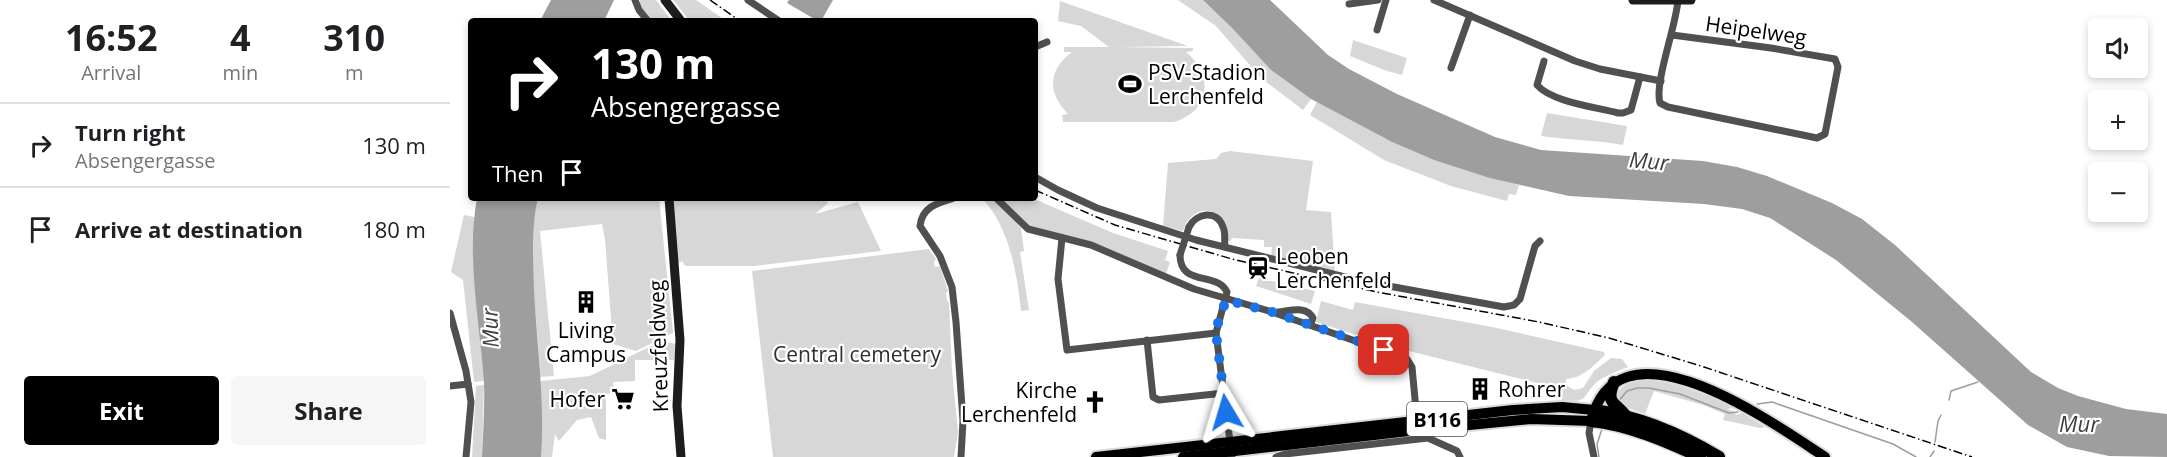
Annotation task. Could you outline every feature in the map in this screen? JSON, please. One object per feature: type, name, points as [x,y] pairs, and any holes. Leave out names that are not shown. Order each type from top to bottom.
[{"type":"highway","points":[[1614,382],[1611,400],[1625,416]]},
{"type":"highway","points":[[1592,415],[1625,416],[1671,432],[1719,457]]},
{"type":"highway","points":[[1592,415],[1671,443],[1700,457]]},
{"type":"main road","points":[[665,0],[679,18]]},
{"type":"main road","points":[[1633,0],[1690,0]]},
{"type":"main road","name":"Kreuzfeldweg","points":[[669,201],[680,340],[677,406],[681,457]]},
{"type":"main road","points":[[1592,415],[1600,396],[1614,382],[1635,374],[1665,376],[1717,392],[1742,404],[1825,457]]},
{"type":"main road","name":"B116","points":[[1183,457],[1531,419],[1592,415]]},
{"type":"main road","name":"B116","points":[[1096,457],[1231,450]]},
{"type":"street","points":[[635,0],[646,18]]},
{"type":"street","points":[[748,0],[775,18]]},
{"type":"street","points":[[1349,4],[1378,0]]},
{"type":"street","points":[[1377,30],[1386,0]]},
{"type":"street","points":[[1434,0],[1470,15],[1546,55],[1661,81],[1678,0]]},
{"type":"street","points":[[1451,68],[1470,15]]},
{"type":"street","name":"Heipelweg","points":[[1661,81],[1659,100],[1668,107],[1817,138],[1825,134],[1838,67],[1835,59],[1672,35]]},
{"type":"street","points":[[1038,46],[1047,42]]},
{"type":"street","points":[[1546,55],[1537,85],[1542,90],[1557,97],[1623,113],[1631,110],[1640,77]]},
{"type":"street","points":[[1038,179],[1107,211],[1161,230],[1361,281],[1504,307],[1514,305],[1520,299],[1535,246],[1540,241]]},
{"type":"street","points":[[944,201],[934,204],[925,212],[920,226],[940,256],[954,296],[963,421],[961,457]]},
{"type":"street","points":[[999,201],[1028,229],[1090,245],[1194,289],[1272,312],[1407,359],[1413,367],[1416,411]]},
{"type":"street","points":[[1225,247],[1224,229],[1221,222],[1214,216],[1198,216],[1189,227],[1180,255],[1181,264],[1189,274],[1222,285],[1227,292],[1216,333],[1231,450]]},
{"type":"street","points":[[1062,238],[1058,279],[1067,350],[1216,333]]},
{"type":"street","points":[[1272,312],[1305,310],[1313,318],[1310,325]]},
{"type":"street","points":[[450,313],[468,384],[471,408],[466,457]]},
{"type":"street","points":[[1147,340],[1153,397],[1159,400],[1224,393]]},
{"type":"street","points":[[450,386],[468,384]]},
{"type":"street","points":[[1592,415],[1589,433],[1594,457]]},
{"type":"street","points":[[1276,457],[1280,454],[1428,438],[1457,451],[1460,457]]},
{"type":"green space","points":[[640,0],[656,0],[670,18],[650,18],[640,6]]},
{"type":"green space","points":[[673,0],[696,0],[722,18],[688,18]]},
{"type":"green space","points":[[1178,0],[1203,0],[1271,70],[1311,99],[1303,110],[1261,78],[1216,26]]},
{"type":"green space","points":[[1060,1],[1188,46],[1117,47],[1193,48],[1193,51],[1186,52],[1195,61],[1204,81],[1201,101],[1195,110],[1174,122],[1063,122],[1062,115],[1068,114],[1057,98],[1053,82],[1058,67],[1072,52],[1064,52],[1064,47],[1109,47],[1081,26],[1058,21]]},
{"type":"green space","points":[[1353,40],[1407,58],[1402,75],[1350,56]]},
{"type":"green space","points":[[1317,102],[1392,142],[1434,160],[1519,185],[1516,195],[1509,194],[1507,201],[1451,186],[1384,160],[1310,115]]},
{"type":"green space","points":[[1547,113],[1627,126],[1623,145],[1541,136]]},
{"type":"green space","points":[[1230,151],[1313,161],[1306,210],[1331,212],[1335,273],[1271,256],[1272,247],[1264,247],[1264,240],[1232,238],[1230,242],[1221,219],[1208,211],[1201,211],[1194,215],[1183,231],[1163,226],[1168,163],[1216,159],[1221,153]]},
{"type":"green space","points":[[537,201],[659,201],[673,333],[636,351],[613,344],[602,224],[540,231],[554,376],[540,377],[532,265],[534,220]]},
{"type":"green space","points":[[672,201],[827,201],[828,203],[815,214],[858,202],[881,251],[754,266],[687,266],[683,261],[678,263]]},
{"type":"green space","points":[[984,201],[995,201],[1021,228],[1024,251],[1020,252],[1029,310],[1021,311],[1010,251],[999,222]]},
{"type":"green space","points":[[1001,201],[1038,201],[1113,233],[1168,251],[1165,260],[1170,262],[1166,274],[1129,258],[1030,229]]},
{"type":"green space","points":[[464,215],[474,217],[475,272],[484,381],[474,382],[463,280],[451,272]]},
{"type":"green space","name":"Central cemetery","points":[[929,249],[936,259],[935,267],[940,266],[948,291],[946,293],[949,302],[958,432],[954,457],[773,457],[752,271]]},
{"type":"green space","points":[[1259,278],[1315,291],[1311,304],[1256,286]]},
{"type":"green space","points":[[1321,301],[1353,310],[1355,302],[1492,327],[1604,352],[1605,355],[1587,371],[1566,379],[1566,385],[1574,390],[1583,388],[1594,371],[1611,358],[1622,359],[1628,367],[1597,382],[1581,400],[1562,400],[1557,388],[1397,348],[1316,322]]},
{"type":"green space","points":[[666,342],[676,344],[674,360],[635,360],[635,381],[613,382],[614,393],[606,394],[606,440],[599,438],[591,417],[577,420],[559,441],[555,434],[552,457],[541,457],[540,381],[590,376],[655,344]]},
{"type":"green space","points":[[1642,380],[1666,383],[1701,393],[1734,408],[1727,409],[1734,411],[1736,415],[1742,413],[1765,427],[1760,428],[1723,420],[1725,414],[1654,391],[1645,414],[1620,405],[1616,394],[1621,388]]},
{"type":"green space","points":[[484,385],[482,457],[472,457],[476,386]]},
{"type":"water","points":[[551,0],[614,0],[605,18],[542,18]]},
{"type":"water","points":[[789,0],[833,0],[823,18],[813,18],[787,3]]},
{"type":"water","name":"Mur","points":[[1203,0],[1270,0],[1328,55],[1349,69],[1397,94],[1495,137],[1541,150],[1703,161],[1737,167],[1767,176],[1832,203],[1862,219],[1895,245],[2031,372],[2058,388],[2078,396],[2126,409],[2167,414],[2167,457],[2109,456],[2067,447],[2028,425],[1912,322],[1836,260],[1770,218],[1742,209],[1704,204],[1569,196],[1490,178],[1434,160],[1392,142],[1311,99],[1271,70]]},
{"type":"water","name":"Mur","points":[[477,201],[537,201],[533,232],[533,255],[541,394],[541,457],[482,457],[484,383],[473,267]]},
{"type":"waterway","points":[[1949,400],[1951,391],[1978,382]]},
{"type":"waterway","points":[[1618,402],[1627,391],[1649,388],[1680,394],[1729,413],[1738,412]]},
{"type":"waterway","points":[[1757,404],[1772,402],[1893,444],[1916,457]]},
{"type":"waterway","points":[[1935,442],[1941,415]]},
{"type":"waterway","points":[[1599,457],[1597,444],[1602,429]]},
{"type":"waterway","points":[[1930,457],[1934,451]]},
{"type":"railway","points":[[710,0],[736,18]]},
{"type":"railway","points":[[1038,191],[1115,225],[1232,259],[1377,292],[1539,322],[1609,338],[1701,366],[1972,457]]},
{"type":"place","name":"PSV-Stadion Lerchenfeld","points":[[1130,84]]},
{"type":"place","name":"Leoben Lerchenfeld","points":[[1258,268]]},
{"type":"place","name":"Living Campus","points":[[586,302]]},
{"type":"place","name":"Rohrer","points":[[1480,389]]},
{"type":"place","name":"Hofer","points":[[623,399]]},
{"type":"place","name":"Kirche Lerchenfeld","points":[[1095,402]]},
{"type":"route","points":[[1226,412],[1216,333],[1226,300],[1272,312],[1384,350]]}]
